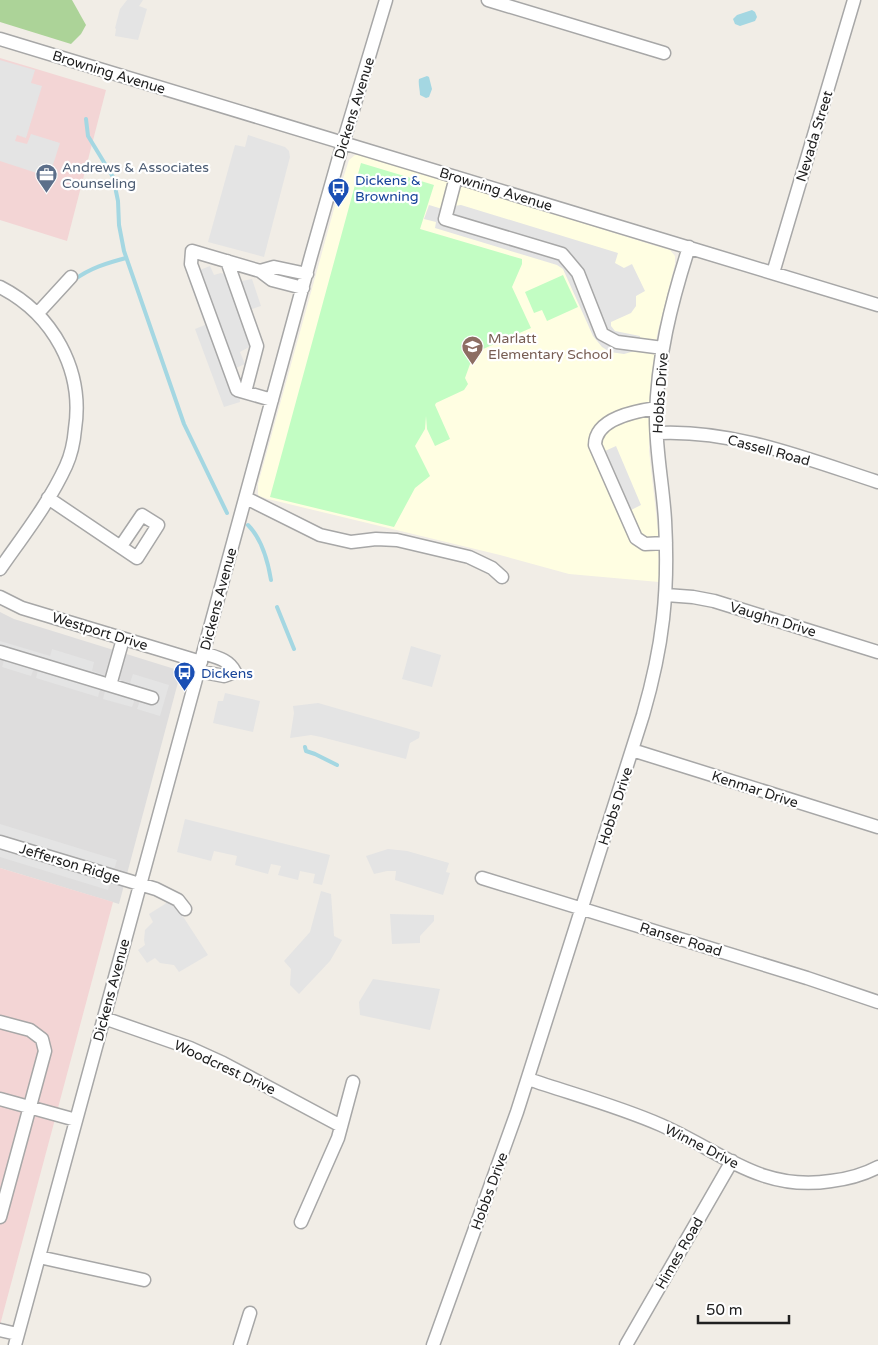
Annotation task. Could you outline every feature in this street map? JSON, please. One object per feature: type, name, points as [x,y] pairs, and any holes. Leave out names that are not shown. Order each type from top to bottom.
[{"type":"street","name":"Dickens Avenue","points":[[16,1340],[272,400],[343,143],[386,0]]},
{"type":"street","points":[[488,0],[664,53]]},
{"type":"street","name":"Nevada Street","points":[[773,273],[854,0]]},
{"type":"street","name":"Browning Avenue","points":[[0,39],[878,305]]},
{"type":"street","points":[[456,177],[444,219],[562,254],[578,273],[602,334],[617,342],[663,348]]},
{"type":"street","name":"Hobbs Drive","points":[[432,1345],[502,1156],[528,1079],[632,750],[658,660],[664,625],[666,543],[657,433],[657,408],[663,348],[672,304],[689,247]]},
{"type":"street","points":[[272,400],[237,390],[191,264],[192,251],[260,271],[272,280],[303,288]]},
{"type":"street","points":[[227,261],[257,346],[245,392]]},
{"type":"street","points":[[260,271],[274,267],[307,274]]},
{"type":"street","points":[[38,313],[71,277]]},
{"type":"street","points":[[0,288],[20,299],[38,313],[61,344],[75,382],[78,414],[67,465],[48,498],[0,569]]},
{"type":"street","points":[[657,408],[635,411],[604,425],[598,431],[595,445],[636,538],[645,544],[666,543]]},
{"type":"street","name":"Cassell Road","points":[[657,433],[701,434],[735,440],[778,450],[878,482]]},
{"type":"street","points":[[48,498],[121,546]]},
{"type":"street","points":[[246,498],[320,535],[351,542],[376,539],[397,540],[469,557],[492,568],[502,577]]},
{"type":"street","name":"Vaughn Drive","points":[[666,595],[714,601],[878,652]]},
{"type":"street","name":"Westport Drive","points":[[0,597],[22,608],[200,662]]},
{"type":"street","points":[[110,685],[124,639]]},
{"type":"street","points":[[0,652],[152,698]]},
{"type":"street","name":"Kenmar Drive","points":[[632,750],[878,828]]},
{"type":"street","name":"Jefferson Ridge","points":[[0,842],[140,884],[169,895],[178,900],[185,909]]},
{"type":"street","name":"Ranser Road","points":[[482,878],[807,978],[878,1002]]},
{"type":"street","name":"Woodcrest Drive","points":[[104,1018],[190,1048],[273,1088],[341,1126]]},
{"type":"street","points":[[0,1022],[30,1030],[42,1039],[45,1051],[0,1217]]},
{"type":"street","name":"Winne Drive","points":[[528,1079],[657,1123],[767,1178],[799,1184],[821,1183],[842,1180],[878,1167]]},
{"type":"street","points":[[301,1222],[334,1147],[353,1082]]},
{"type":"street","points":[[0,1099],[76,1120]]},
{"type":"street","name":"Himes Road","points":[[626,1345],[732,1161]]},
{"type":"street","points":[[39,1257],[144,1280]]},
{"type":"street","points":[[244,1344],[250,1313]]},
{"type":"street","points":[[0,1330],[16,1340]]},
{"type":"shaded area","points":[[127,0],[143,0],[139,6],[147,9],[138,40],[115,36],[120,9]]},
{"type":"shaded area","points":[[0,58],[106,90],[67,241],[0,220]]},
{"type":"shaded area","points":[[0,60],[35,70],[31,83],[42,86],[26,138],[17,135],[15,141],[27,144],[31,134],[60,143],[49,177],[0,161]]},
{"type":"shaded area","points":[[248,135],[285,147],[289,151],[290,157],[264,257],[208,242],[235,145],[245,147]]},
{"type":"shaded area","name":"Marlatt Elementary School","points":[[355,155],[364,155],[670,250],[675,256],[675,264],[657,335],[650,392],[649,451],[658,530],[659,582],[569,574],[500,555],[259,496],[258,484],[339,191],[349,160]]},
{"type":"shaded area","points":[[429,205],[439,208],[461,205],[618,253],[615,263],[624,268],[632,264],[645,291],[636,296],[636,306],[631,313],[611,322],[611,326],[615,331],[640,336],[638,350],[624,354],[610,352],[602,347],[593,336],[563,269],[557,265],[435,228],[436,222],[424,219]]},
{"type":"shaded area","points":[[210,266],[214,275],[221,273],[242,281],[252,279],[261,306],[252,309],[252,311],[262,340],[240,352],[245,364],[236,368],[240,402],[224,407],[195,329],[205,325],[187,275]]},
{"type":"shaded area","points":[[616,446],[641,505],[631,510],[605,451]]},
{"type":"shaded area","points":[[0,612],[14,619],[181,671],[119,904],[0,868]]},
{"type":"shaded area","points":[[0,641],[50,656],[52,649],[94,662],[92,671],[130,683],[133,674],[169,685],[160,716],[137,709],[140,701],[135,699],[132,707],[103,699],[105,691],[100,689],[98,697],[36,678],[38,670],[34,668],[31,676],[2,667],[4,660],[0,658]]},
{"type":"shaded area","points":[[411,646],[441,655],[432,687],[402,679]]},
{"type":"shaded area","points":[[225,693],[260,701],[253,732],[213,723],[218,701],[223,701]]},
{"type":"shaded area","points":[[318,703],[420,732],[419,738],[410,743],[406,759],[311,735],[290,738],[294,713],[293,706]]},
{"type":"shaded area","points":[[185,819],[330,855],[322,885],[313,883],[315,874],[300,871],[298,880],[278,875],[281,866],[271,864],[268,874],[235,865],[237,856],[214,851],[211,861],[177,852]]},
{"type":"shaded area","points":[[0,824],[117,860],[108,890],[0,857]]},
{"type":"shaded area","points":[[388,849],[407,851],[449,863],[446,872],[450,873],[443,895],[395,880],[396,871],[374,874],[366,856]]},
{"type":"shaded area","points":[[0,868],[113,902],[0,1325]]},
{"type":"shaded area","points":[[321,891],[331,894],[334,936],[342,940],[330,961],[299,994],[290,985],[291,969],[284,961],[310,932]]},
{"type":"shaded area","points":[[169,900],[184,918],[208,955],[179,972],[174,965],[160,963],[155,958],[147,963],[138,950],[145,945],[145,930],[153,922],[149,914]]},
{"type":"shaded area","points":[[390,914],[434,915],[434,921],[420,936],[420,943],[392,944]]},
{"type":"shaded area","points":[[373,979],[440,989],[430,1030],[360,1015],[359,1002]]},
{"type":"green space","points":[[0,0],[72,0],[86,25],[81,34],[71,44],[0,22]]},
{"type":"green space","points":[[361,163],[434,185],[420,229],[522,259],[522,264],[512,287],[531,328],[474,353],[465,378],[468,384],[464,390],[436,403],[435,405],[450,439],[435,446],[427,429],[426,416],[425,429],[415,446],[430,476],[415,488],[394,527],[270,497]]},
{"type":"green space","points":[[563,275],[578,307],[547,321],[542,310],[534,313],[525,292]]},
{"type":"water","points":[[752,10],[757,17],[755,21],[740,26],[735,24],[733,19],[737,15]]},
{"type":"water","points":[[429,77],[432,89],[429,97],[426,98],[420,95],[419,79]]},
{"type":"waterway","points":[[86,119],[88,136],[113,177],[124,251],[184,424],[227,513]]},
{"type":"waterway","points":[[74,280],[99,266],[126,258]]},
{"type":"waterway","points":[[248,525],[261,544],[271,580]]},
{"type":"waterway","points":[[277,607],[294,649]]},
{"type":"waterway","points":[[305,747],[306,751],[337,765]]},
{"type":"place","name":"Andrews & Associates Counseling","points":[[46,194]]},
{"type":"place","name":"Dickens & Browning","points":[[339,207]]},
{"type":"place","name":"Marlatt Elementary School","points":[[472,365]]},
{"type":"place","name":"Dickens","points":[[185,692]]}]
